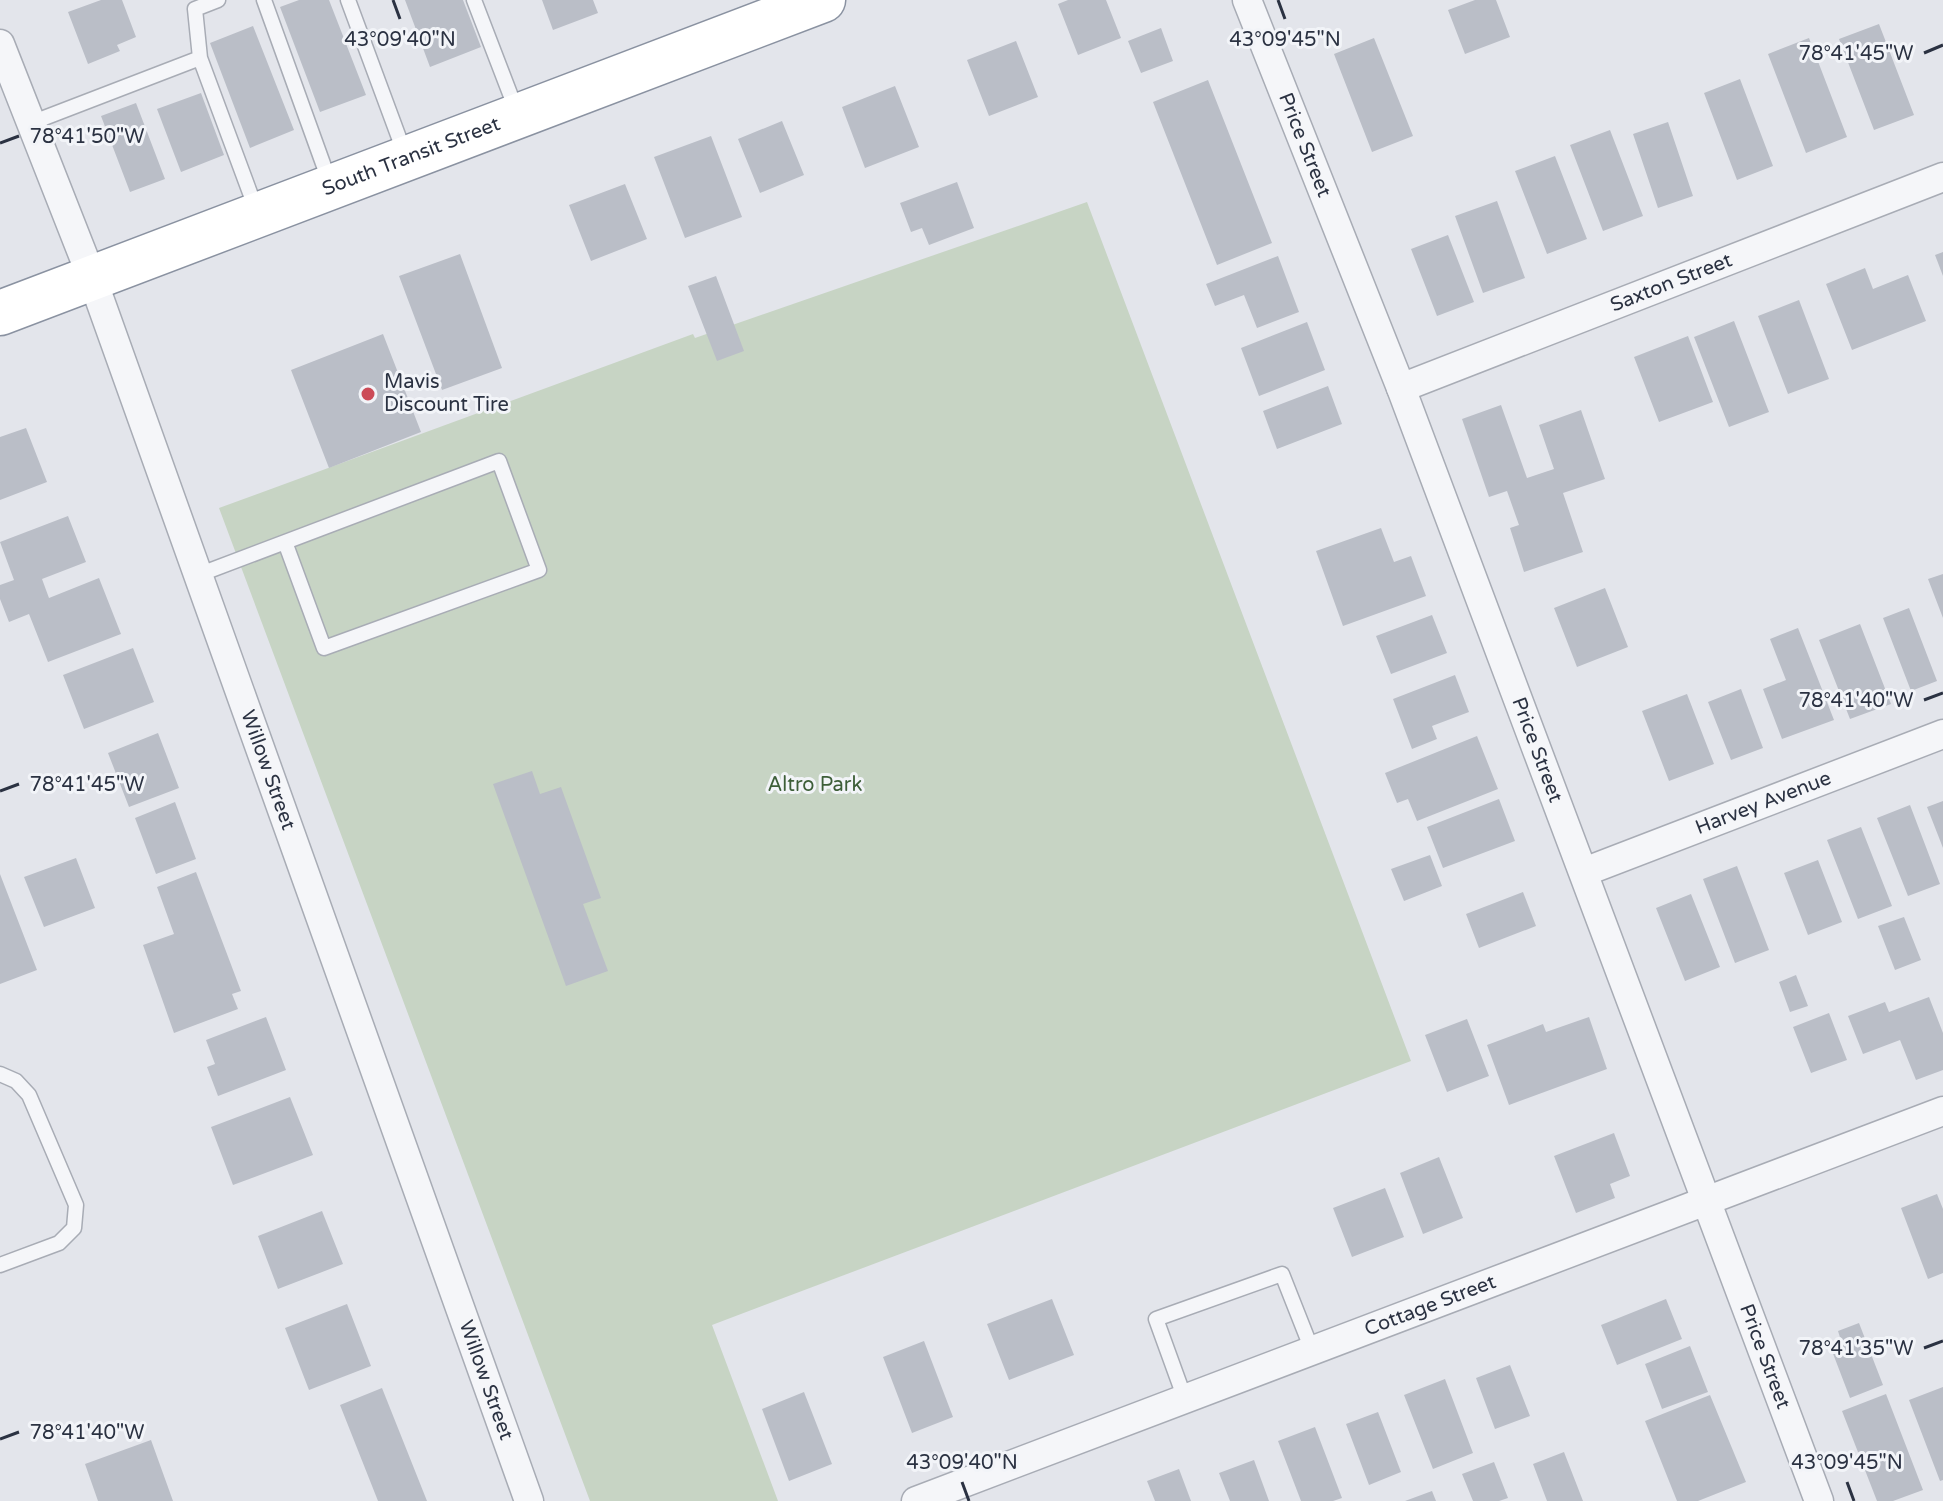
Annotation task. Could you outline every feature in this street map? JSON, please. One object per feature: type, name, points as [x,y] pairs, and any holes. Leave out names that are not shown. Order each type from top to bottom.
[{"type":"highway","name":"South Transit Street","points":[[0,313],[519,116],[797,5]]},
{"type":"street","name":"Price Street","points":[[1247,0],[1401,388],[1819,1501]]},
{"type":"street","name":"Willow Street","points":[[0,44],[92,278],[529,1501]]},
{"type":"street","name":"Saxton Street","points":[[1401,388],[1943,177]]},
{"type":"street","name":"Harvey Avenue","points":[[1584,872],[1943,734]]},
{"type":"street","name":"Cottage Street","points":[[916,1501],[1943,1111]]},
{"type":"lane","points":[[218,0],[195,9],[200,58],[258,215]]},
{"type":"lane","points":[[264,0],[331,187]]},
{"type":"lane","points":[[348,0],[407,158]]},
{"type":"lane","points":[[474,0],[519,116]]},
{"type":"lane","points":[[31,123],[200,58]]},
{"type":"lane","points":[[198,575],[285,542],[499,461],[539,570],[324,648],[285,542]]},
{"type":"lane","points":[[0,1074],[16,1081],[29,1095],[76,1205],[74,1228],[59,1243],[0,1265]]},
{"type":"lane","points":[[1185,1399],[1156,1319],[1282,1274],[1312,1350]]},
{"type":"green space","name":"Altro Park","points":[[1087,202],[1411,1061],[712,1325],[778,1501],[590,1501],[219,508],[693,334],[695,338]]},
{"type":"building","points":[[101,0],[122,0],[136,37],[117,45],[120,51],[88,64],[68,12]]},
{"type":"building","points":[[299,0],[329,0],[366,95],[320,112],[280,7]]},
{"type":"building","points":[[405,0],[463,0],[481,47],[430,67]]},
{"type":"building","points":[[542,0],[593,0],[598,13],[553,30]]},
{"type":"building","points":[[1068,0],[1106,0],[1121,38],[1078,55],[1058,4]]},
{"type":"building","points":[[1475,0],[1496,0],[1510,37],[1465,54],[1448,10]]},
{"type":"building","points":[[1879,24],[1914,115],[1874,130],[1839,39]]},
{"type":"building","points":[[253,26],[294,130],[250,148],[210,43]]},
{"type":"building","points":[[1161,28],[1173,61],[1141,73],[1128,41]]},
{"type":"building","points":[[1374,38],[1413,136],[1372,152],[1334,54]]},
{"type":"building","points":[[1809,38],[1847,137],[1806,153],[1768,54]]},
{"type":"building","points":[[1016,41],[1038,97],[989,116],[967,60]]},
{"type":"building","points":[[1740,79],[1773,166],[1737,180],[1704,93]]},
{"type":"building","points":[[1208,80],[1272,243],[1217,265],[1153,102]]},
{"type":"building","points":[[895,86],[919,147],[865,168],[842,107]]},
{"type":"building","points":[[201,93],[224,155],[181,172],[157,109]]},
{"type":"building","points":[[136,103],[165,179],[130,192],[101,116]]},
{"type":"building","points":[[782,121],[804,175],[760,193],[738,139]]},
{"type":"building","points":[[1668,122],[1693,196],[1658,208],[1633,134]]},
{"type":"building","points":[[1610,130],[1643,216],[1603,231],[1570,145]]},
{"type":"building","points":[[711,136],[742,217],[685,238],[654,157]]},
{"type":"building","points":[[1555,156],[1587,239],[1547,254],[1515,171]]},
{"type":"building","points":[[957,182],[974,228],[929,245],[922,228],[911,232],[900,203]]},
{"type":"building","points":[[625,184],[647,239],[591,261],[569,205]]},
{"type":"building","points":[[1497,201],[1525,278],[1483,293],[1455,216]]},
{"type":"building","points":[[1448,235],[1474,302],[1437,316],[1411,249]]},
{"type":"building","points":[[1943,252],[1943,276],[1935,255]]},
{"type":"building","points":[[460,254],[502,368],[442,390],[399,276]]},
{"type":"building","points":[[1278,256],[1299,312],[1257,328],[1244,295],[1215,306],[1206,284]]},
{"type":"building","points":[[1865,268],[1873,289],[1908,275],[1926,321],[1852,350],[1826,284]]},
{"type":"building","points":[[716,276],[744,351],[717,361],[688,286]]},
{"type":"building","points":[[1799,300],[1829,379],[1788,394],[1758,316]]},
{"type":"building","points":[[1734,321],[1769,412],[1729,427],[1694,337]]},
{"type":"building","points":[[1307,322],[1325,370],[1259,396],[1241,348]]},
{"type":"building","points":[[383,334],[421,432],[329,468],[291,370]]},
{"type":"building","points":[[1688,336],[1713,402],[1659,422],[1634,357]]},
{"type":"building","points":[[1328,386],[1342,424],[1277,449],[1263,411]]},
{"type":"building","points":[[1501,405],[1527,478],[1554,469],[1539,425],[1581,410],[1605,479],[1563,493],[1583,552],[1524,572],[1510,528],[1519,525],[1507,491],[1489,497],[1462,419]]},
{"type":"building","points":[[26,428],[47,482],[0,500],[0,437]]},
{"type":"building","points":[[68,516],[86,562],[42,579],[49,598],[99,578],[121,634],[48,662],[29,614],[9,622],[0,599],[0,585],[14,580],[0,542]]},
{"type":"building","points":[[1381,528],[1394,562],[1411,556],[1426,596],[1343,626],[1316,551]]},
{"type":"building","points":[[1943,574],[1943,618],[1928,579]]},
{"type":"building","points":[[1605,588],[1628,647],[1577,667],[1554,608]]},
{"type":"building","points":[[1909,608],[1937,681],[1911,691],[1883,618]]},
{"type":"building","points":[[1432,615],[1447,653],[1391,674],[1376,636]]},
{"type":"building","points":[[1860,624],[1891,704],[1850,719],[1819,640]]},
{"type":"building","points":[[1798,628],[1834,720],[1782,739],[1763,689],[1786,680],[1770,639]]},
{"type":"building","points":[[133,648],[154,702],[84,729],[63,675]]},
{"type":"building","points":[[1455,675],[1469,712],[1432,726],[1437,739],[1412,749],[1393,699]]},
{"type":"building","points":[[1741,689],[1763,748],[1731,760],[1708,702]]},
{"type":"building","points":[[1687,694],[1714,764],[1669,781],[1642,711]]},
{"type":"building","points":[[158,733],[179,788],[129,807],[108,753]]},
{"type":"building","points":[[1477,736],[1498,789],[1417,821],[1408,799],[1397,803],[1385,773]]},
{"type":"building","points":[[532,771],[540,794],[561,787],[601,898],[583,904],[608,971],[566,986],[493,784]]},
{"type":"building","points":[[1499,799],[1515,841],[1443,868],[1427,827]]},
{"type":"building","points":[[1943,801],[1943,848],[1927,807]]},
{"type":"building","points":[[175,802],[196,859],[156,874],[135,818]]},
{"type":"building","points":[[1910,805],[1940,884],[1908,896],[1877,818]]},
{"type":"building","points":[[1861,827],[1892,906],[1858,919],[1827,840]]},
{"type":"building","points":[[1430,855],[1442,886],[1404,901],[1391,869]]},
{"type":"building","points":[[76,858],[95,908],[44,927],[24,877]]},
{"type":"building","points":[[1818,860],[1842,922],[1808,935],[1784,873]]},
{"type":"building","points":[[1737,866],[1769,950],[1735,963],[1703,879]]},
{"type":"building","points":[[196,872],[241,991],[232,994],[238,1009],[174,1033],[143,945],[174,934],[157,887]]},
{"type":"building","points":[[0,874],[37,970],[0,984]]},
{"type":"building","points":[[1523,892],[1536,926],[1479,948],[1466,914]]},
{"type":"building","points":[[1691,894],[1720,967],[1685,981],[1656,908]]},
{"type":"building","points":[[1904,917],[1921,960],[1895,970],[1878,926]]},
{"type":"building","points":[[1796,975],[1808,1006],[1790,1012],[1779,982]]},
{"type":"building","points":[[1929,997],[1943,1033],[1943,1070],[1916,1080],[1900,1040],[1863,1054],[1848,1016],[1885,1002],[1889,1012]]},
{"type":"building","points":[[1829,1013],[1847,1060],[1811,1073],[1793,1027]]},
{"type":"building","points":[[266,1017],[286,1070],[218,1096],[207,1067],[215,1064],[206,1040]]},
{"type":"building","points":[[1589,1017],[1607,1069],[1509,1105],[1487,1045],[1543,1024],[1546,1032]]},
{"type":"building","points":[[1467,1019],[1489,1076],[1447,1092],[1425,1035]]},
{"type":"building","points":[[290,1097],[313,1155],[233,1185],[211,1127]]},
{"type":"building","points":[[1614,1133],[1630,1176],[1610,1184],[1615,1198],[1576,1213],[1554,1156]]},
{"type":"building","points":[[1439,1157],[1463,1218],[1423,1234],[1400,1173]]},
{"type":"building","points":[[1385,1188],[1404,1237],[1352,1257],[1333,1208]]},
{"type":"building","points":[[1937,1194],[1943,1209],[1943,1273],[1928,1279],[1901,1208]]},
{"type":"building","points":[[322,1211],[343,1264],[278,1289],[258,1236]]},
{"type":"building","points":[[1052,1299],[1074,1355],[1009,1380],[987,1324]]},
{"type":"building","points":[[1666,1299],[1682,1339],[1617,1365],[1601,1325]]},
{"type":"building","points":[[347,1304],[371,1366],[309,1390],[285,1328]]},
{"type":"building","points":[[1859,1323],[1883,1385],[1850,1398],[1832,1351],[1843,1347],[1838,1331]]},
{"type":"building","points":[[924,1341],[953,1417],[912,1433],[883,1357]]},
{"type":"building","points":[[1690,1346],[1708,1392],[1662,1409],[1645,1364]]},
{"type":"building","points":[[1510,1365],[1530,1416],[1495,1429],[1476,1378]]},
{"type":"building","points":[[1445,1379],[1473,1453],[1433,1469],[1404,1395]]},
{"type":"building","points":[[1943,1387],[1943,1480],[1940,1481],[1909,1400]]},
{"type":"building","points":[[382,1388],[427,1501],[378,1501],[340,1405]]},
{"type":"building","points":[[804,1392],[832,1464],[789,1481],[762,1409]]},
{"type":"building","points":[[1886,1394],[1923,1490],[1893,1501],[1877,1501],[1842,1411]]},
{"type":"building","points":[[1710,1395],[1746,1482],[1698,1501],[1677,1501],[1645,1421]]},
{"type":"building","points":[[1378,1412],[1401,1472],[1369,1485],[1346,1424]]},
{"type":"building","points":[[1315,1427],[1342,1498],[1333,1501],[1301,1501],[1278,1441]]},
{"type":"building","points":[[151,1440],[173,1501],[98,1501],[85,1464]]},
{"type":"building","points":[[1564,1452],[1583,1501],[1547,1501],[1533,1464]]},
{"type":"building","points":[[1254,1460],[1269,1501],[1230,1501],[1219,1473]]},
{"type":"building","points":[[1494,1462],[1508,1498],[1473,1501],[1462,1474]]},
{"type":"building","points":[[1179,1469],[1191,1501],[1155,1501],[1147,1481]]},
{"type":"building","points":[[1432,1491],[1436,1501],[1405,1501]]},
{"type":"place","name":"Mavis Discount Tire","points":[[368,394]]}]
